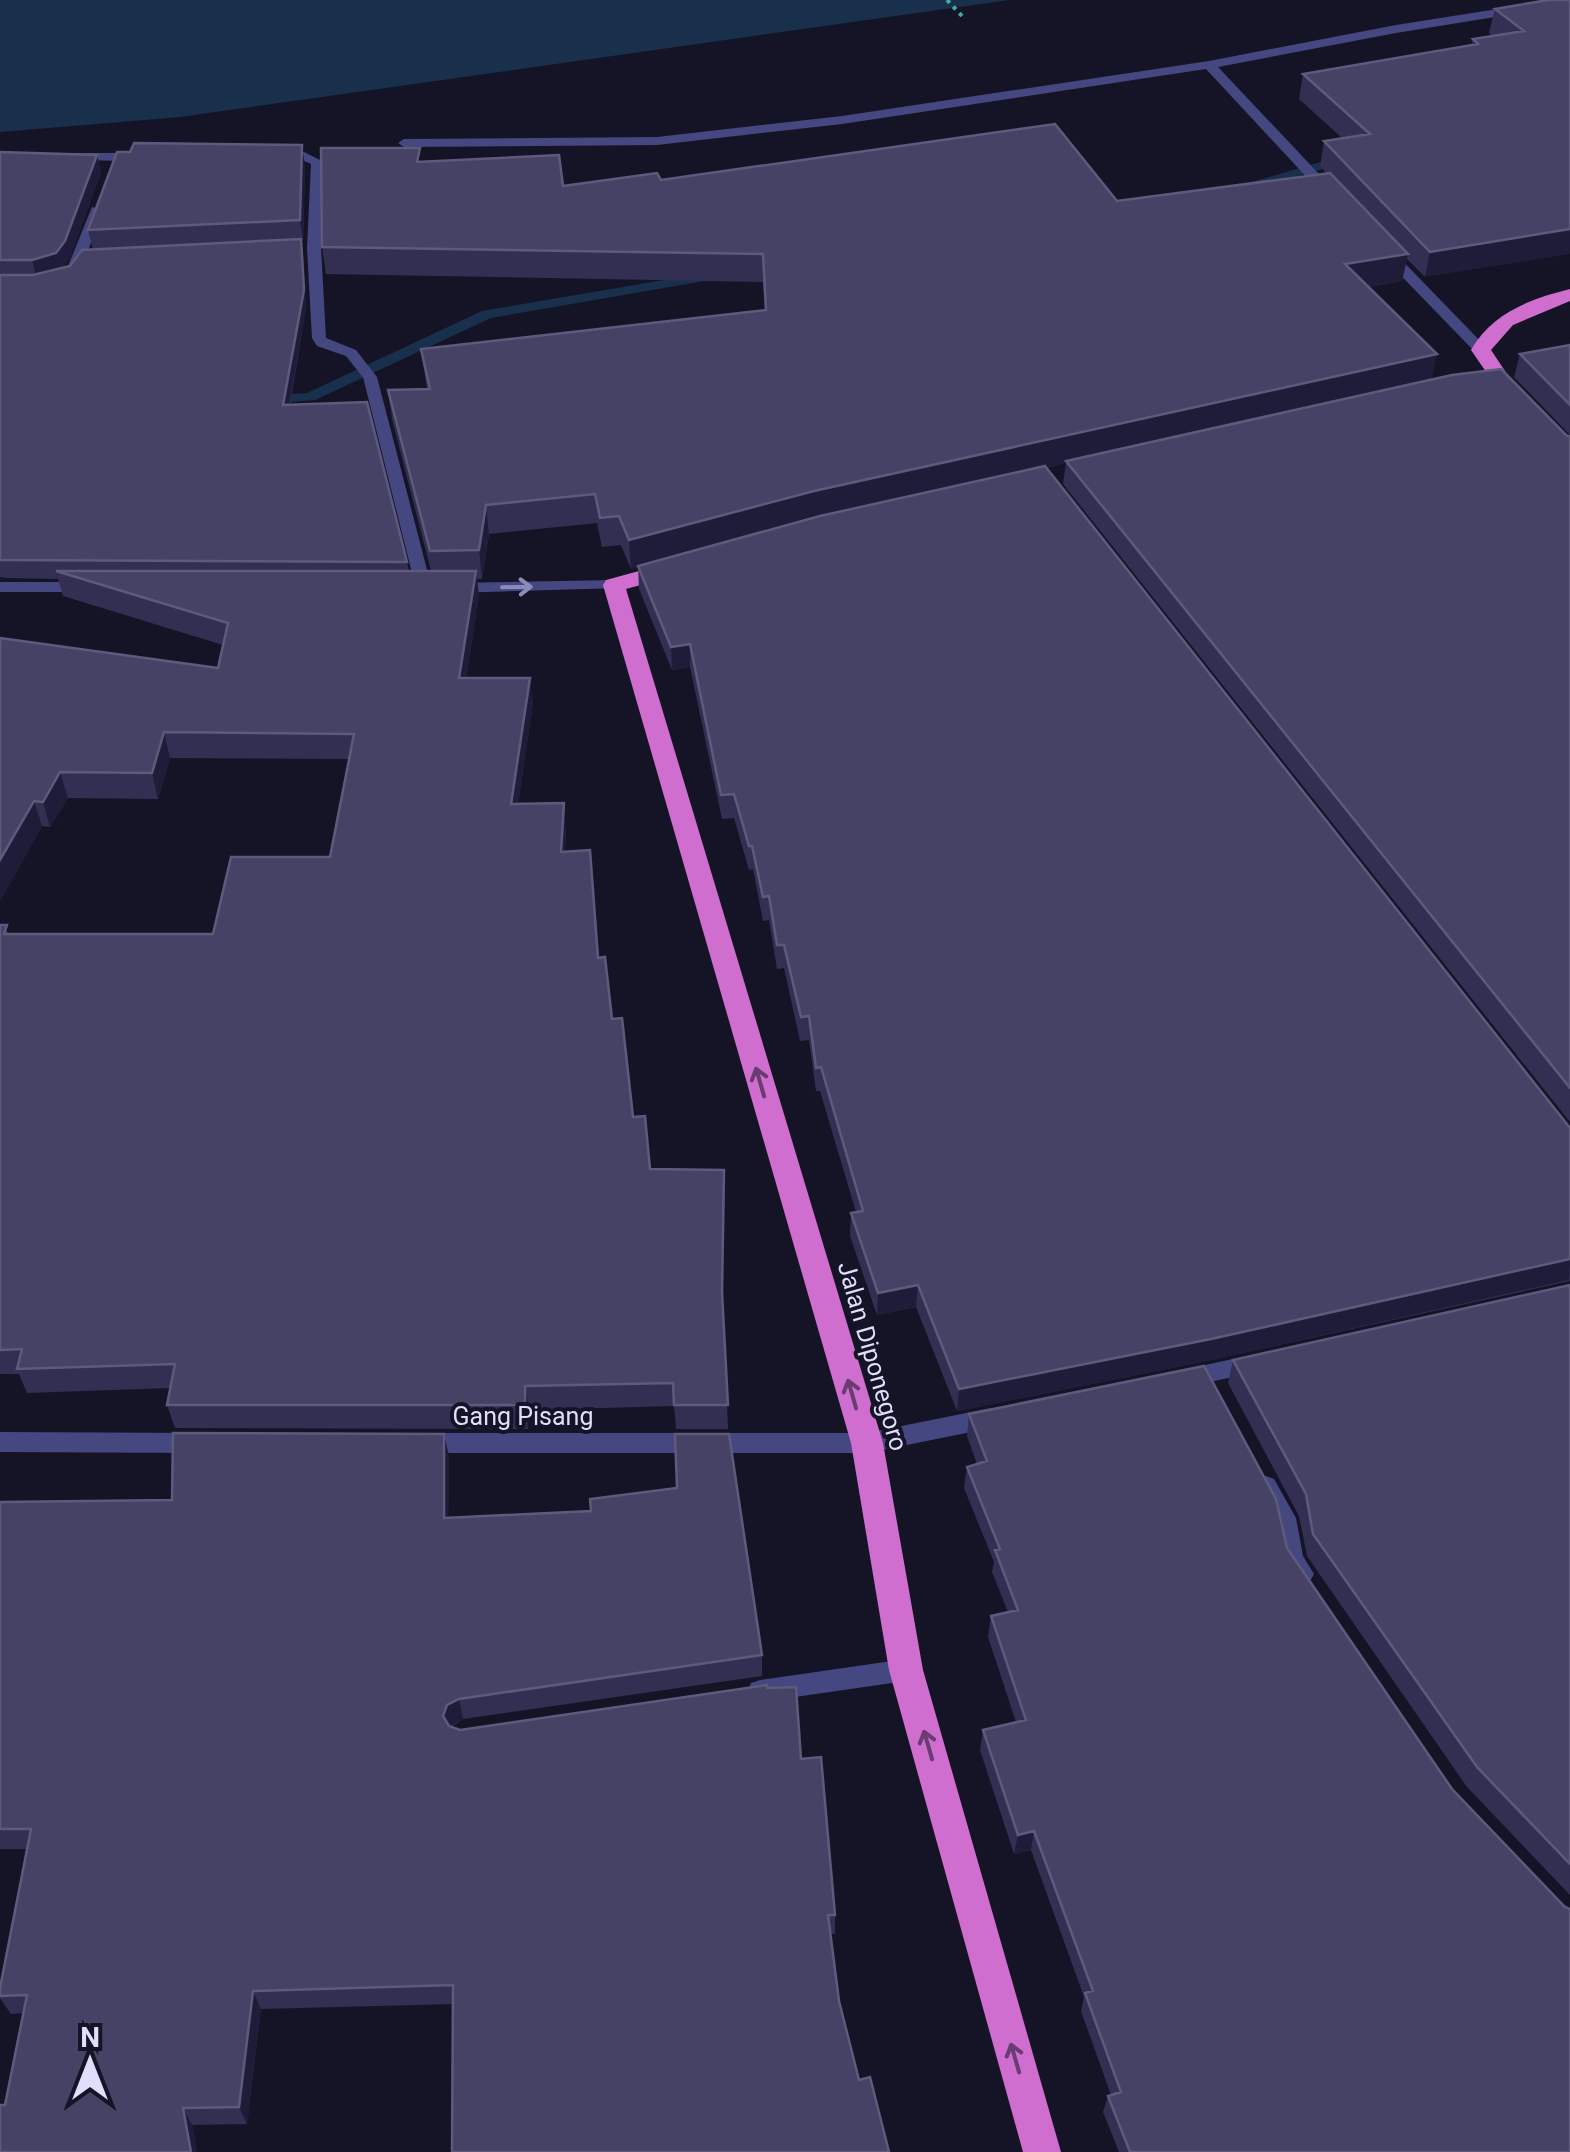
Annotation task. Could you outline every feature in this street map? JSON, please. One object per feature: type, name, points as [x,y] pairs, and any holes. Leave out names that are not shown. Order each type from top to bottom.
[{"type":"highway","points":[[1570,295],[1543,302],[1487,335],[1481,350],[1493,382],[1570,452]]},
{"type":"highway","points":[[614,585],[687,565]]},
{"type":"highway","name":"Jalan Diponegoro","points":[[614,585],[866,1444],[906,1670],[1042,2152]]},
{"type":"street","points":[[404,143],[657,142],[842,120],[1210,65],[1570,1]]},
{"type":"street","points":[[1210,65],[1340,204]]},
{"type":"street","points":[[266,156],[304,156],[318,162],[308,248],[319,338],[322,344],[351,353],[366,370],[424,589]]},
{"type":"street","points":[[58,157],[153,157]]},
{"type":"street","points":[[110,175],[116,158]]},
{"type":"street","points":[[53,281],[68,277],[80,260],[104,192]]},
{"type":"street","points":[[1378,244],[1481,350]]},
{"type":"street","points":[[80,260],[98,259]]},
{"type":"street","points":[[405,588],[614,585]]},
{"type":"street","points":[[0,587],[116,587]]},
{"type":"street","points":[[1150,1386],[1211,1382],[1283,1357]]},
{"type":"street","name":"Gang Pisang","points":[[394,1443],[866,1444],[1018,1413]]},
{"type":"street","points":[[0,1442],[217,1443]]},
{"type":"street","points":[[1258,1470],[1284,1518],[1292,1560],[1314,1591]]},
{"type":"street","points":[[733,1694],[906,1670]]},
{"type":"path","points":[[947,0],[962,16]]},
{"type":"water","points":[[0,0],[1009,0],[180,117],[0,132]]},
{"type":"building","points":[[1570,0],[1570,229],[1430,252],[1324,141],[1370,134],[1303,74],[1478,44],[1473,39],[1524,31],[1495,9]]},
{"type":"building","points":[[1055,124],[1117,201],[1330,173],[1408,254],[1345,264],[1437,354],[814,491],[629,540],[619,516],[600,518],[595,494],[486,505],[479,550],[430,551],[388,390],[430,389],[421,349],[766,310],[763,254],[322,247],[321,148],[420,148],[417,162],[559,155],[563,186],[657,173],[661,180]]},
{"type":"building","points":[[134,143],[302,145],[300,220],[88,230],[117,152],[130,152]]},
{"type":"building","points":[[0,152],[97,155],[65,241],[56,253],[32,260],[0,260]]},
{"type":"building","points":[[301,239],[304,290],[283,405],[367,402],[407,562],[0,560],[0,275],[33,275],[70,266],[82,250]]},
{"type":"building","points":[[1570,345],[1570,405],[1520,354]]},
{"type":"building","points":[[1501,369],[1570,436],[1570,1088],[1066,461],[1452,375]]},
{"type":"building","points":[[1045,466],[1570,1128],[1570,1259],[1211,1339],[959,1389],[918,1285],[878,1293],[851,1213],[863,1211],[821,1067],[816,1068],[809,1016],[801,1017],[784,945],[777,945],[769,896],[763,897],[752,846],[734,794],[721,795],[690,644],[671,647],[638,566],[820,516]]},
{"type":"building","points":[[56,571],[476,571],[459,678],[530,678],[511,804],[564,803],[561,852],[590,850],[598,958],[605,957],[612,1019],[622,1018],[633,1117],[645,1116],[650,1169],[724,1170],[722,1292],[728,1405],[674,1405],[673,1383],[525,1386],[525,1405],[167,1405],[175,1364],[17,1369],[22,1349],[0,1350],[0,925],[7,925],[4,934],[213,934],[231,857],[330,857],[354,734],[164,732],[152,773],[60,772],[43,802],[34,801],[0,860],[0,638],[218,668],[228,623]]},
{"type":"building","points":[[1570,1285],[1570,1864],[1477,1767],[1313,1534],[1306,1494],[1233,1360]]},
{"type":"building","points":[[1204,1366],[1276,1499],[1287,1548],[1452,1789],[1570,1909],[1570,2152],[1130,2152],[1108,2096],[1121,2092],[1085,1993],[1093,1991],[1034,1831],[1018,1835],[983,1730],[1026,1720],[991,1616],[1018,1610],[995,1550],[1000,1549],[967,1467],[987,1461],[969,1414]]},
{"type":"building","points":[[173,1433],[444,1434],[444,1518],[591,1511],[590,1499],[677,1488],[675,1434],[729,1434],[762,1655],[459,1699],[447,1705],[443,1716],[449,1726],[460,1730],[767,1685],[796,1687],[801,1759],[821,1757],[835,1915],[828,1915],[839,2001],[859,2080],[870,2077],[889,2152],[452,2152],[453,1985],[253,1991],[239,2107],[183,2108],[191,2152],[0,2152],[0,2105],[5,2105],[27,1995],[0,1996],[0,1988],[31,1829],[0,1829],[0,1502],[172,1500]]},
{"type":"waterway","points":[[1232,190],[1344,159]]},
{"type":"waterway","points":[[266,400],[310,397],[487,314],[711,276]]}]
